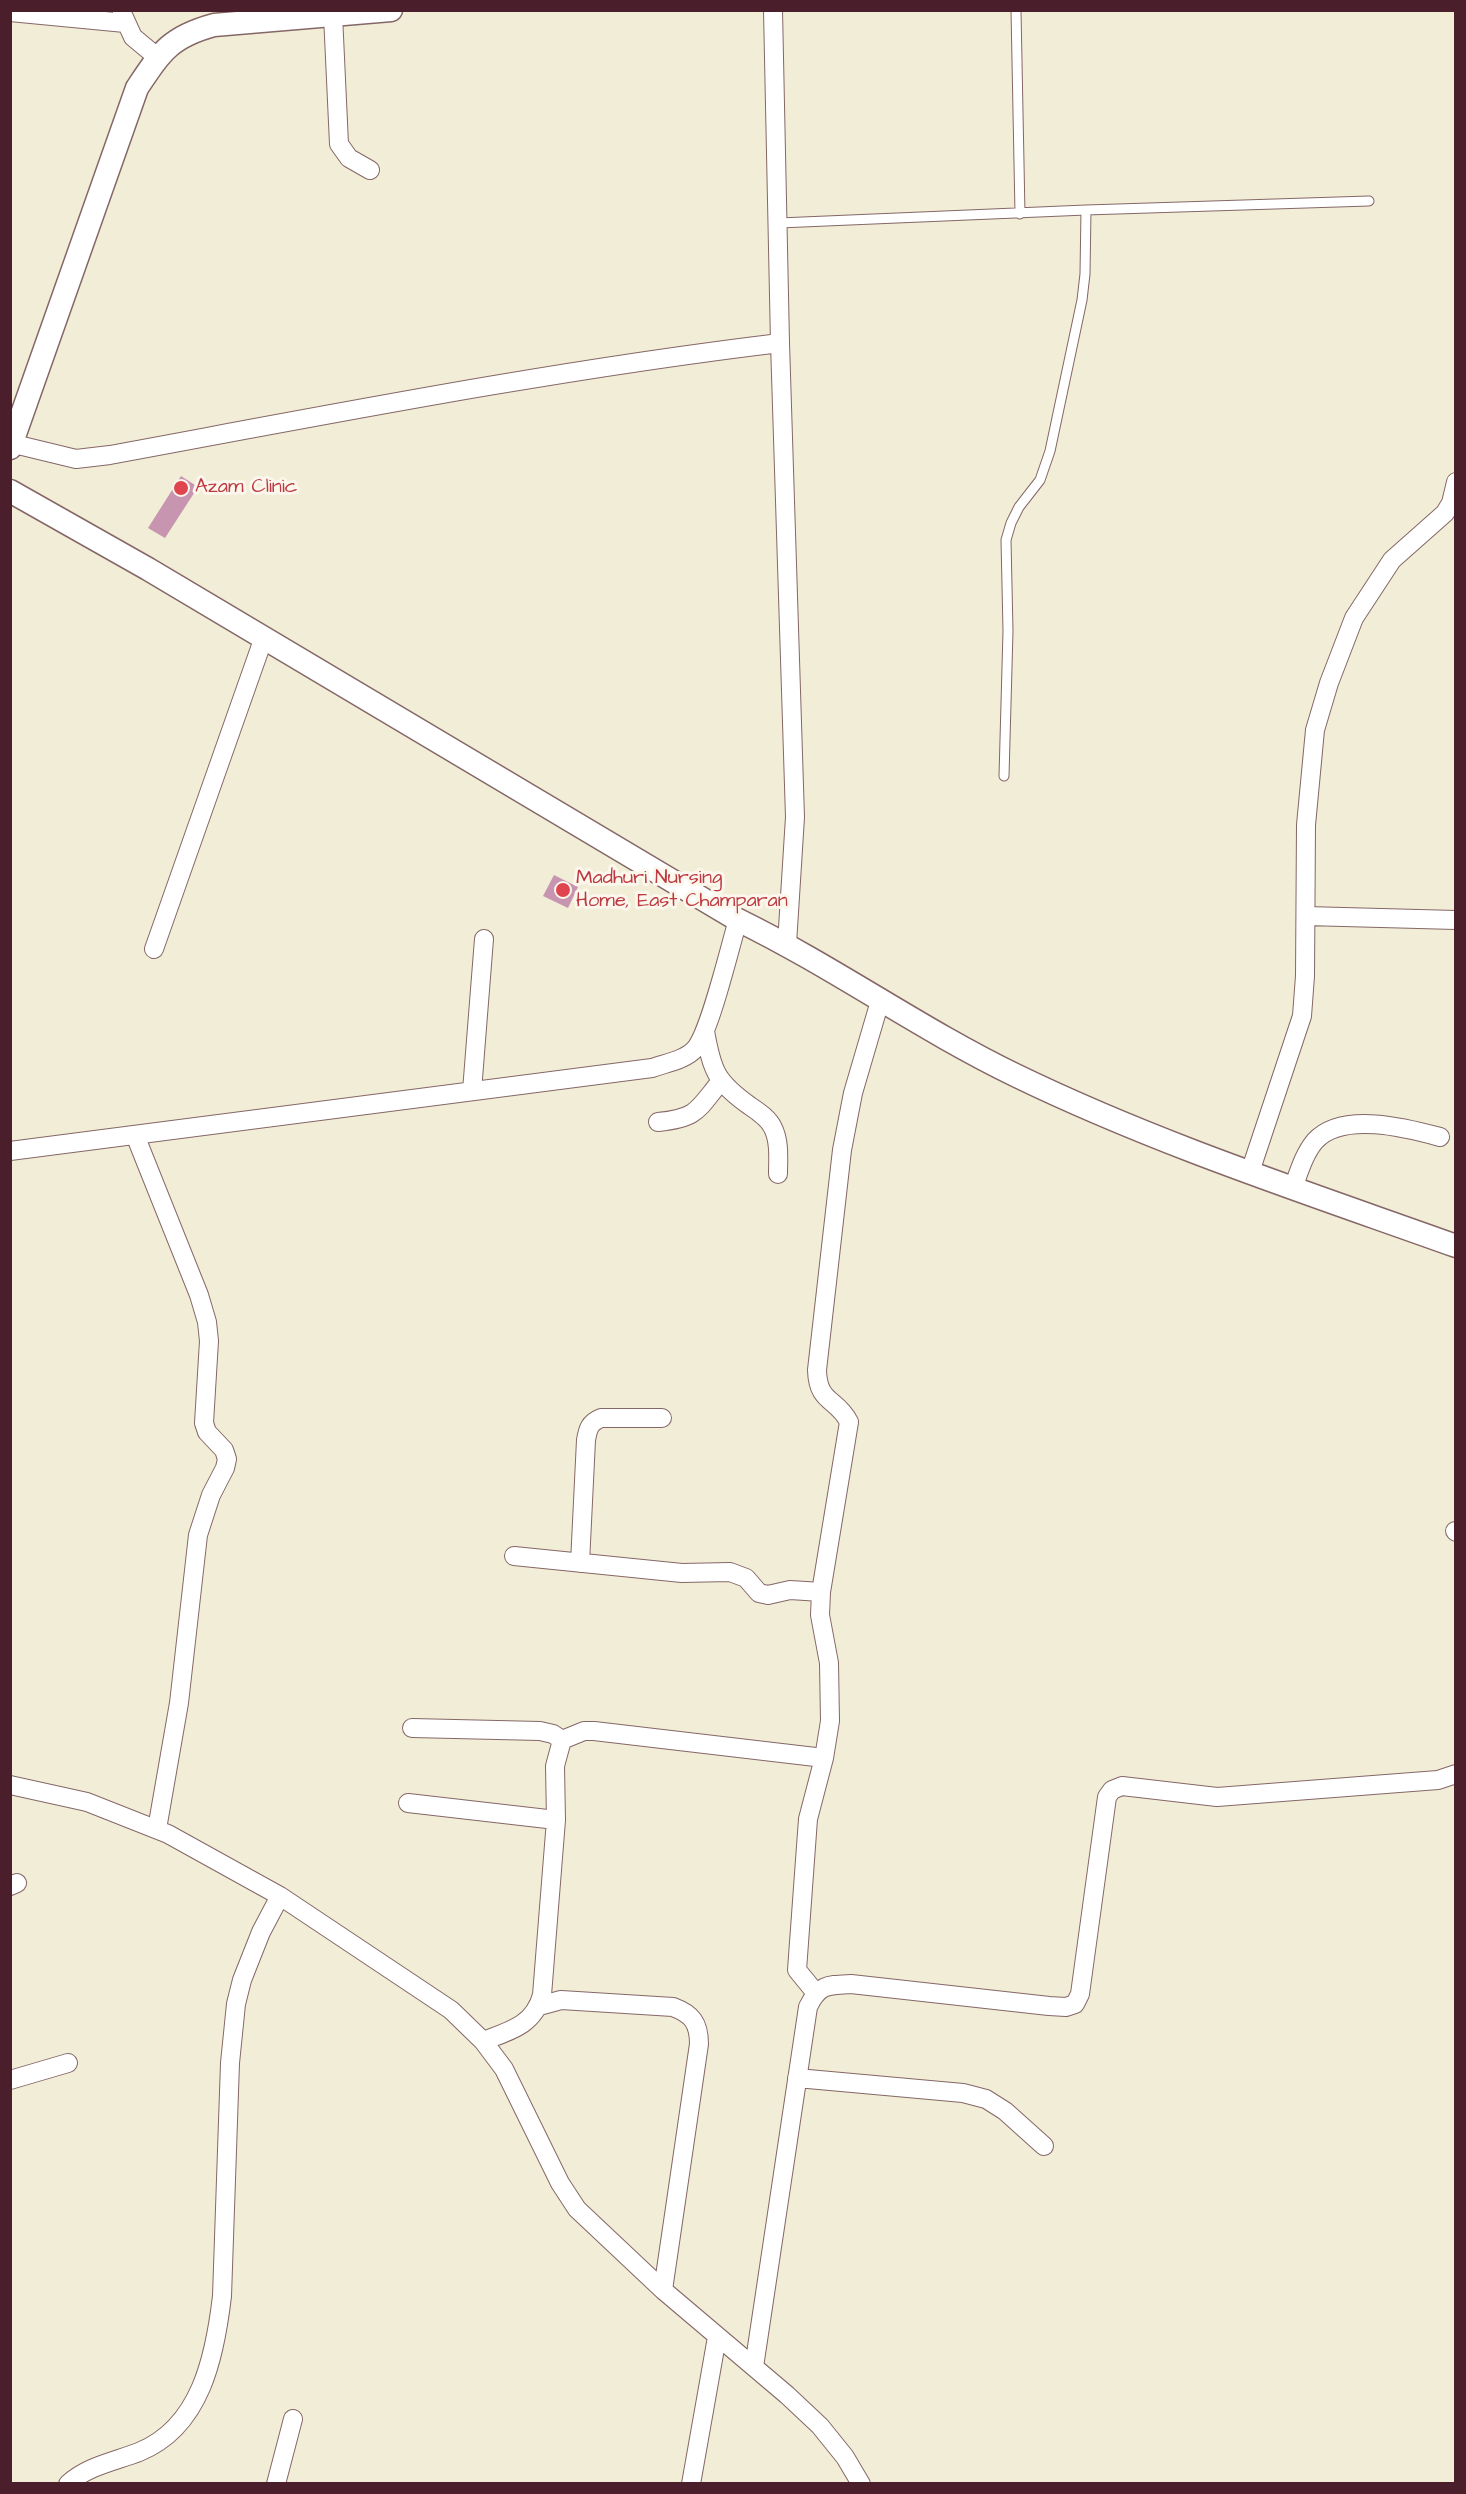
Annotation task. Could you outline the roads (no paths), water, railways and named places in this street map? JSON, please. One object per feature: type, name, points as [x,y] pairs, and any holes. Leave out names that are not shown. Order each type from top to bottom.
[{"type":"street","points":[[391,10],[333,15],[219,17],[176,39],[157,57],[137,88],[11,445],[76,459],[110,455],[532,378],[780,343]]},
{"type":"street","points":[[773,10],[780,343],[795,817],[788,944]]},
{"type":"street","points":[[10,12],[123,17],[133,37],[157,57]]},
{"type":"street","points":[[333,15],[339,144],[349,158],[370,170]]},
{"type":"street","points":[[1250,1172],[1302,1016],[1305,976],[1306,825],[1315,730],[1329,683],[1354,618],[1376,581],[1392,560],[1445,513],[1451,503],[1455,488]]},
{"type":"street","points":[[10,491],[264,638],[738,920],[788,944],[926,1029],[1017,1076],[1164,1141],[1455,1246]]},
{"type":"street","points":[[154,949],[264,638]]},
{"type":"street","points":[[1306,916],[1455,920]]},
{"type":"street","points":[[10,1151],[652,1068],[680,1059],[695,1049],[705,1031],[738,920]]},
{"type":"street","points":[[472,1091],[484,939]]},
{"type":"street","points":[[815,1992],[797,1970],[808,1820],[824,1758],[830,1702],[829,1663],[820,1615],[821,1592],[849,1422],[843,1412],[822,1395],[817,1384],[817,1370],[842,1149],[853,1093],[880,1001]]},
{"type":"street","points":[[705,1031],[710,1059],[716,1074],[733,1094],[764,1116],[773,1128],[777,1145],[778,1174]]},
{"type":"street","points":[[658,1122],[687,1118],[697,1110],[721,1081]]},
{"type":"street","points":[[1293,1188],[1312,1145],[1327,1132],[1341,1126],[1398,1127],[1440,1137]]},
{"type":"street","points":[[135,1135],[199,1296],[207,1322],[209,1341],[204,1423],[207,1432],[224,1450],[227,1459],[205,1509],[198,1535],[179,1703],[157,1829]]},
{"type":"street","points":[[580,1563],[588,1428],[593,1422],[601,1419],[662,1418]]},
{"type":"street","points":[[514,1556],[682,1573],[730,1572],[746,1578],[759,1593],[768,1594],[790,1590],[821,1592]]},
{"type":"street","points":[[412,1728],[540,1731],[553,1734],[562,1740]]},
{"type":"street","points":[[562,1740],[575,1734],[594,1731],[824,1758]]},
{"type":"street","points":[[483,2041],[520,2027],[531,2018],[539,2006],[543,1984],[556,1820],[555,1766],[562,1740]]},
{"type":"street","points":[[754,2367],[808,2007],[815,1992],[831,1984],[851,1984],[1049,2006],[1066,2007],[1075,2004],[1080,1994],[1107,1797],[1112,1790],[1122,1786],[1217,1797],[1438,1780],[1455,1774]]},
{"type":"street","points":[[10,1785],[87,1802],[157,1829],[280,1896],[451,2010],[483,2041],[504,2069],[560,2183],[577,2209],[663,2290],[820,2426],[845,2457],[861,2484]]},
{"type":"street","points":[[408,1803],[556,1820]]},
{"type":"street","points":[[68,2484],[84,2472],[153,2446],[170,2434],[189,2413],[209,2370],[219,2325],[225,2264],[230,2063],[236,2004],[242,1980],[261,1932],[280,1896]]},
{"type":"street","points":[[539,2006],[561,2000],[571,2000],[673,2007],[684,2011],[694,2019],[699,2031],[699,2044],[663,2290]]},
{"type":"street","points":[[10,2080],[68,2063]]},
{"type":"street","points":[[797,2078],[963,2093],[986,2099],[1005,2111],[1044,2146]]},
{"type":"street","points":[[691,2484],[717,2337]]},
{"type":"street","points":[[276,2484],[293,2419]]},
{"type":"lane","points":[[1016,10],[1020,214]]},
{"type":"lane","points":[[779,224],[1086,210],[1369,201]]},
{"type":"lane","points":[[1004,776],[1008,632],[1006,540],[1019,507],[1040,480],[1050,451],[1082,300],[1085,274],[1086,210]]},
{"type":"place","name":"Azam Clinic","points":[[181,488]]},
{"type":"place","name":"Madhuri Nursing Home, East Champaran","points":[[563,890]]}]
